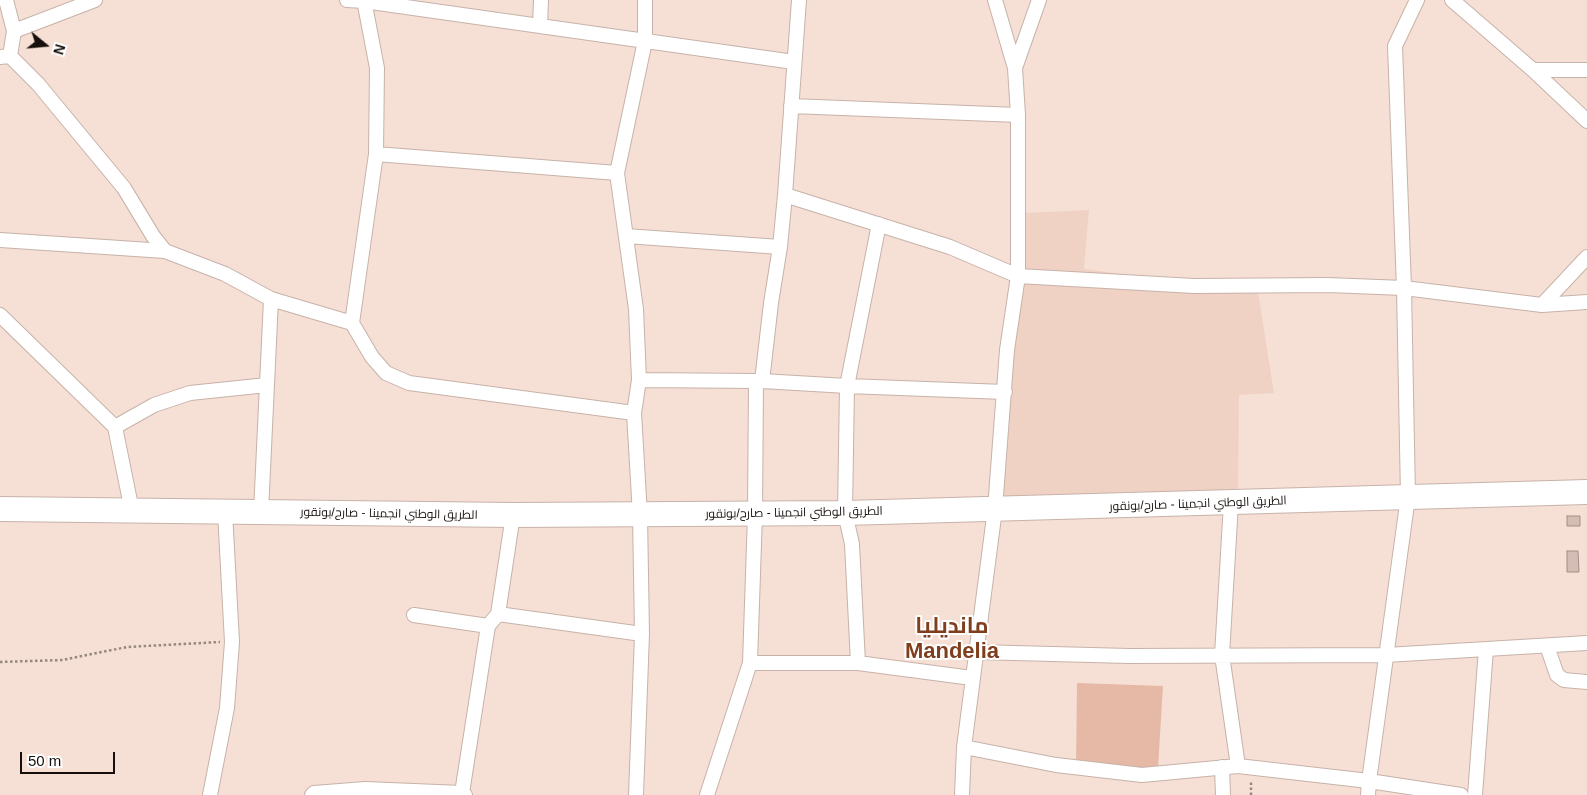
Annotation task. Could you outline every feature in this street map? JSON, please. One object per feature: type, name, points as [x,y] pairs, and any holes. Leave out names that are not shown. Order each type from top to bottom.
[{"type":"highway","name":"الطريق الوطني انجمينا - صارح/بونقور","points":[[0,509],[513,515],[755,514],[1231,503],[1587,492]]},
{"type":"street","points":[[6,0],[14,31],[5,56],[38,84],[124,188],[152,236],[165,251]]},
{"type":"street","points":[[14,31],[95,0]]},
{"type":"street","points":[[347,0],[794,62]]},
{"type":"street","points":[[540,26],[541,0]]},
{"type":"street","points":[[636,795],[642,634],[640,515],[634,413],[639,380],[636,309],[617,173],[645,41],[645,0]]},
{"type":"street","points":[[707,795],[750,663],[759,380],[780,247],[786,195],[799,0]]},
{"type":"street","points":[[962,795],[964,747],[995,509],[1007,350],[1018,276],[1018,115],[1015,68],[995,0]]},
{"type":"street","points":[[1015,68],[1039,0]]},
{"type":"street","points":[[1368,795],[1408,497],[1404,288],[1395,46],[1417,0]]},
{"type":"street","points":[[1452,0],[1533,70],[1587,121]]},
{"type":"street","points":[[364,1],[376,68],[376,154],[352,323],[372,357],[386,374],[409,383],[634,413]]},
{"type":"street","points":[[1533,70],[1587,70]]},
{"type":"street","points":[[791,106],[1018,115]]},
{"type":"street","points":[[376,154],[617,173]]},
{"type":"street","points":[[786,195],[950,247],[1018,276],[1194,286],[1328,285],[1404,288],[1542,305],[1587,302]]},
{"type":"street","points":[[858,663],[852,544],[845,513],[847,386],[879,224]]},
{"type":"street","points":[[626,236],[780,247]]},
{"type":"street","points":[[0,240],[165,251],[225,274],[271,299],[352,323]]},
{"type":"street","points":[[1542,305],[1587,257]]},
{"type":"street","points":[[261,512],[271,299]]},
{"type":"street","points":[[0,314],[115,427],[132,511]]},
{"type":"street","points":[[639,380],[759,380],[847,386],[1005,392]]},
{"type":"street","points":[[115,427],[154,406],[190,393],[268,386]]},
{"type":"street","points":[[1231,503],[1222,655],[1238,766]]},
{"type":"street","points":[[210,795],[228,708],[232,642],[225,512]]},
{"type":"street","points":[[312,795],[314,793],[365,789],[463,794],[488,626],[498,614],[513,515]]},
{"type":"street","points":[[498,614],[642,634]]},
{"type":"street","points":[[414,615],[488,626]]},
{"type":"street","points":[[976,652],[1129,656],[1386,655],[1587,643]]},
{"type":"street","points":[[1547,646],[1557,675],[1564,680],[1587,682]]},
{"type":"street","points":[[1475,795],[1486,649]]},
{"type":"street","points":[[750,663],[858,663],[972,678]]},
{"type":"street","points":[[964,747],[1056,765],[1142,775],[1238,766],[1369,781],[1461,795]]},
{"type":"street","points":[[1222,767],[1223,795]]},
{"type":"path","points":[[0,662],[62,660],[127,647],[232,642]]},
{"type":"shaded area","points":[[1089,210],[1084,269],[1258,292],[1274,393],[1239,395],[1238,495],[1000,505],[1023,213]]},
{"type":"shaded area","points":[[1077,683],[1163,686],[1158,768],[1076,766]]},
{"type":"building","points":[[1567,516],[1580,516],[1580,526],[1567,526]]},
{"type":"building","points":[[1567,551],[1578,551],[1579,572],[1567,572]]},
{"type":"district","name":"مانديليا Mandelia","points":[[952,640]]}]
